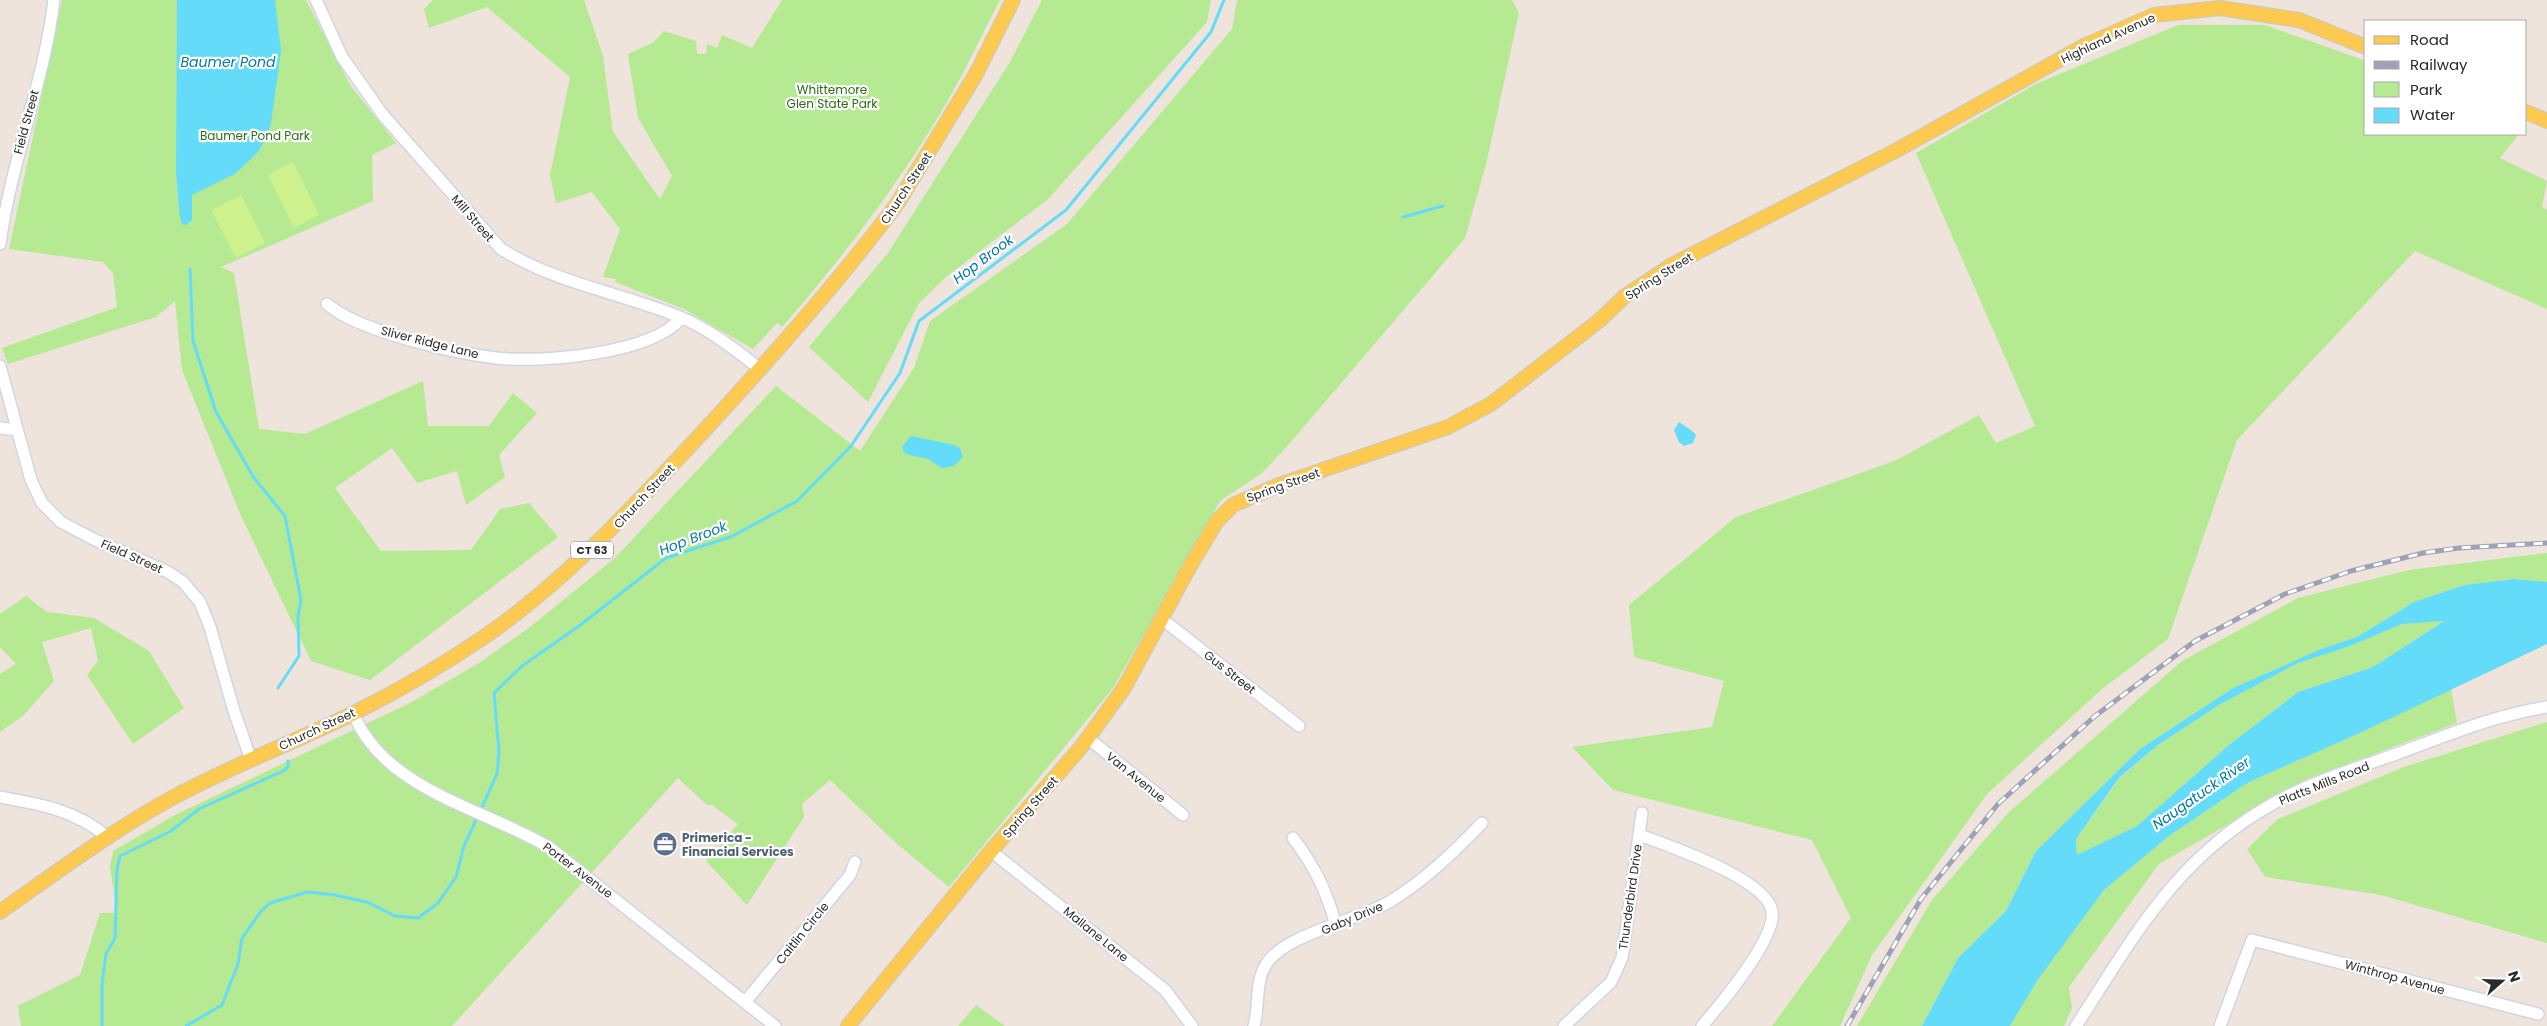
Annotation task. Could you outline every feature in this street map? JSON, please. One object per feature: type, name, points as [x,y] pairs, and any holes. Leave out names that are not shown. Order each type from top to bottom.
[{"type":"main road","name":"Church Street","points":[[0,912],[107,837],[177,795],[353,713],[484,637],[557,580],[623,519],[760,370],[823,298],[897,204],[976,74],[1013,0]]},
{"type":"main road","name":"Highland Avenue","points":[[1897,150],[2084,46],[2154,15],[2220,8],[2299,20],[2364,46]]},
{"type":"main road","points":[[2527,112],[2547,121]]},
{"type":"main road","name":"Spring Street","points":[[848,1026],[991,851],[1088,738],[1124,688],[1217,521],[1233,504],[1279,485],[1448,427],[1491,404],[1600,320],[1624,297],[1672,265],[1897,150]]},
{"type":"street","name":"Field Street","points":[[0,244],[13,170],[50,30],[54,0]]},
{"type":"street","name":"Mill Street","points":[[316,0],[342,57],[384,115],[485,233],[501,249],[521,262],[549,273],[681,318],[721,340],[760,370]]},
{"type":"street","name":"Sliver Ridge Lane","points":[[326,304],[344,317],[377,329],[438,347],[497,358],[576,356],[619,348],[665,332],[681,318]]},
{"type":"street","name":"Field Street","points":[[0,366],[35,492],[50,512],[62,522],[93,539],[168,572],[194,593],[205,611],[234,711],[251,760]]},
{"type":"street","points":[[0,428],[18,430]]},
{"type":"street","name":"Gus Street","points":[[1162,619],[1299,726]]},
{"type":"street","name":"Platts Mills Road","points":[[2076,1026],[2149,914],[2172,885],[2202,855],[2257,813],[2311,785],[2476,724],[2547,707]]},
{"type":"street","name":"Porter Avenue","points":[[353,713],[363,734],[392,766],[415,782],[532,836],[566,858],[775,1026]]},
{"type":"street","name":"Van Avenue","points":[[1088,738],[1183,815]]},
{"type":"street","points":[[0,797],[48,806],[77,816],[93,825],[107,837]]},
{"type":"street","name":"Thunderbird Drive","points":[[1564,1026],[1611,982],[1622,958],[1642,813]]},
{"type":"street","name":"Gaby Drive","points":[[1254,1026],[1260,977],[1271,957],[1292,942],[1363,915],[1411,888],[1444,862],[1482,824]]},
{"type":"street","name":"Thunderbird Drive","points":[[1640,835],[1685,852],[1734,874],[1763,895],[1772,910],[1771,926],[1738,982],[1702,1026]]},
{"type":"street","points":[[1293,838],[1313,864],[1321,880],[1336,925]]},
{"type":"street","name":"Mallane Lane","points":[[991,851],[1166,990],[1192,1026]]},
{"type":"street","name":"Caitlin Circle","points":[[745,1002],[850,875],[855,862]]},
{"type":"street","name":"Winthrop Avenue","points":[[2220,1026],[2252,940],[2538,1014]]},
{"type":"green space","name":"Baumer Pond Park","points":[[62,0],[306,0],[350,85],[396,143],[372,155],[373,201],[221,267],[234,273],[259,429],[305,434],[423,381],[428,426],[489,426],[513,393],[537,413],[499,455],[505,477],[466,505],[457,471],[417,483],[392,448],[335,488],[381,551],[471,550],[500,509],[529,503],[558,537],[370,680],[311,661],[241,516],[182,370],[175,301],[156,317],[8,364],[2,348],[117,307],[113,273],[103,262],[9,249]]},
{"type":"green space","name":"Whittemore Glen State Park","points":[[433,0],[584,0],[603,56],[613,132],[660,199],[672,176],[638,118],[628,54],[654,42],[664,31],[696,41],[697,54],[706,54],[707,44],[717,48],[722,35],[752,48],[782,0],[1000,0],[948,100],[885,197],[825,277],[782,327],[777,323],[753,349],[684,309],[615,282],[616,279],[603,277],[620,229],[592,192],[556,203],[550,175],[570,77],[487,7],[429,28],[424,9]]},
{"type":"green space","points":[[1042,0],[1211,0],[1207,22],[1047,200],[947,276],[919,303],[868,402],[809,347],[888,253],[1010,62]]},
{"type":"green space","points":[[1237,0],[1512,0],[1519,13],[1486,165],[1465,238],[1290,443],[1261,474],[1220,501],[1113,688],[949,887],[896,843],[830,780],[802,804],[804,817],[747,905],[706,861],[738,824],[712,805],[707,805],[678,778],[452,1026],[21,1026],[18,1006],[80,975],[100,913],[117,913],[110,867],[113,851],[175,815],[410,703],[479,663],[530,627],[615,558],[776,386],[860,451],[914,368],[930,321],[1067,224],[1232,29]]},
{"type":"green space","points":[[2178,25],[2265,25],[2364,60],[2364,135],[2518,135],[2500,158],[2547,181],[2542,207],[2547,210],[2547,309],[2415,251],[2237,440],[2168,639],[2102,689],[1987,794],[1872,955],[1840,1026],[1772,1026],[1851,918],[1812,840],[1613,790],[1572,747],[1712,727],[1724,681],[1634,657],[1629,605],[1736,517],[1897,460],[1979,415],[1996,443],[2035,426],[1916,153],[2038,83]]},
{"type":"green space","points":[[293,162],[319,215],[294,228],[268,175]]},
{"type":"green space","points":[[241,195],[265,243],[236,258],[211,210]]},
{"type":"green space","points":[[2547,553],[2547,582],[2514,579],[2464,585],[2414,602],[2357,637],[2321,649],[2233,688],[2140,749],[2036,851],[2006,911],[1958,958],[1922,1026],[1857,1026],[1932,900],[2008,813],[2182,661],[2298,598],[2409,570]]},
{"type":"green space","points":[[26,596],[47,612],[94,618],[149,651],[184,708],[133,744],[87,675],[98,661],[91,628],[42,642],[54,681],[23,716],[0,732],[0,674],[16,664],[0,647],[0,614]]},
{"type":"green space","points":[[2445,620],[2373,667],[2298,692],[2230,744],[2137,826],[2077,856],[2076,839],[2119,779],[2158,745],[2219,705],[2298,663],[2350,646],[2402,624]]},
{"type":"green space","points":[[2451,689],[2457,723],[2307,779],[2159,864],[2069,987],[2072,1008],[2064,1026],[2010,1026],[2037,981],[2104,890],[2169,836],[2249,782],[2360,733]]},
{"type":"green space","points":[[2547,722],[2547,943],[2381,895],[2265,877],[2247,849],[2278,819],[2404,767]]},
{"type":"green space","points":[[976,1005],[1005,1026],[958,1026]]},
{"type":"water","name":"Baumer Pond","points":[[177,0],[275,0],[281,51],[271,124],[266,138],[258,152],[235,174],[192,195],[192,220],[186,225],[182,224],[180,218],[176,172]]},
{"type":"water","points":[[1679,422],[1696,435],[1693,443],[1684,446],[1679,442],[1674,430]]},
{"type":"water","points":[[911,436],[954,445],[960,448],[963,457],[954,466],[942,468],[928,459],[905,454],[902,447]]},
{"type":"water","name":"Naugatuck River","points":[[2514,579],[2547,582],[2547,644],[2360,733],[2249,782],[2169,836],[2104,890],[2037,981],[2010,1026],[1922,1026],[1958,958],[2006,911],[2036,851],[2140,749],[2233,688],[2321,649],[2357,637],[2414,602],[2464,585]],"holes":[[[2444,621],[2373,667],[2298,692],[2230,744],[2137,826],[2077,855],[2076,839],[2119,778],[2158,745],[2219,705],[2298,663],[2350,646],[2402,624]]]},
{"type":"waterway","name":"Hop Brook","points":[[186,1026],[222,1005],[238,964],[242,938],[262,910],[270,903],[308,892],[335,895],[367,902],[395,916],[418,918],[438,903],[456,877],[464,846],[497,774],[499,752],[494,693],[522,666],[579,626],[666,558],[733,536],[797,501],[851,446],[900,373],[919,321],[1066,210],[1211,32],[1224,0]]},
{"type":"waterway","points":[[1403,217],[1443,206]]},
{"type":"waterway","points":[[190,269],[193,341],[216,412],[254,478],[285,516],[301,600],[298,616],[299,656],[278,688]]},
{"type":"waterway","points":[[102,1026],[102,985],[106,954],[115,938],[117,869],[120,856],[171,831],[199,809],[283,771],[288,767],[288,761]]},
{"type":"railway","points":[[1847,1026],[1921,899],[1998,804],[2095,716],[2195,641],[2285,594],[2351,571],[2423,553],[2459,548],[2547,543]]},
{"type":"place","name":"Primerica - Financial Services","points":[[665,844]]}]
